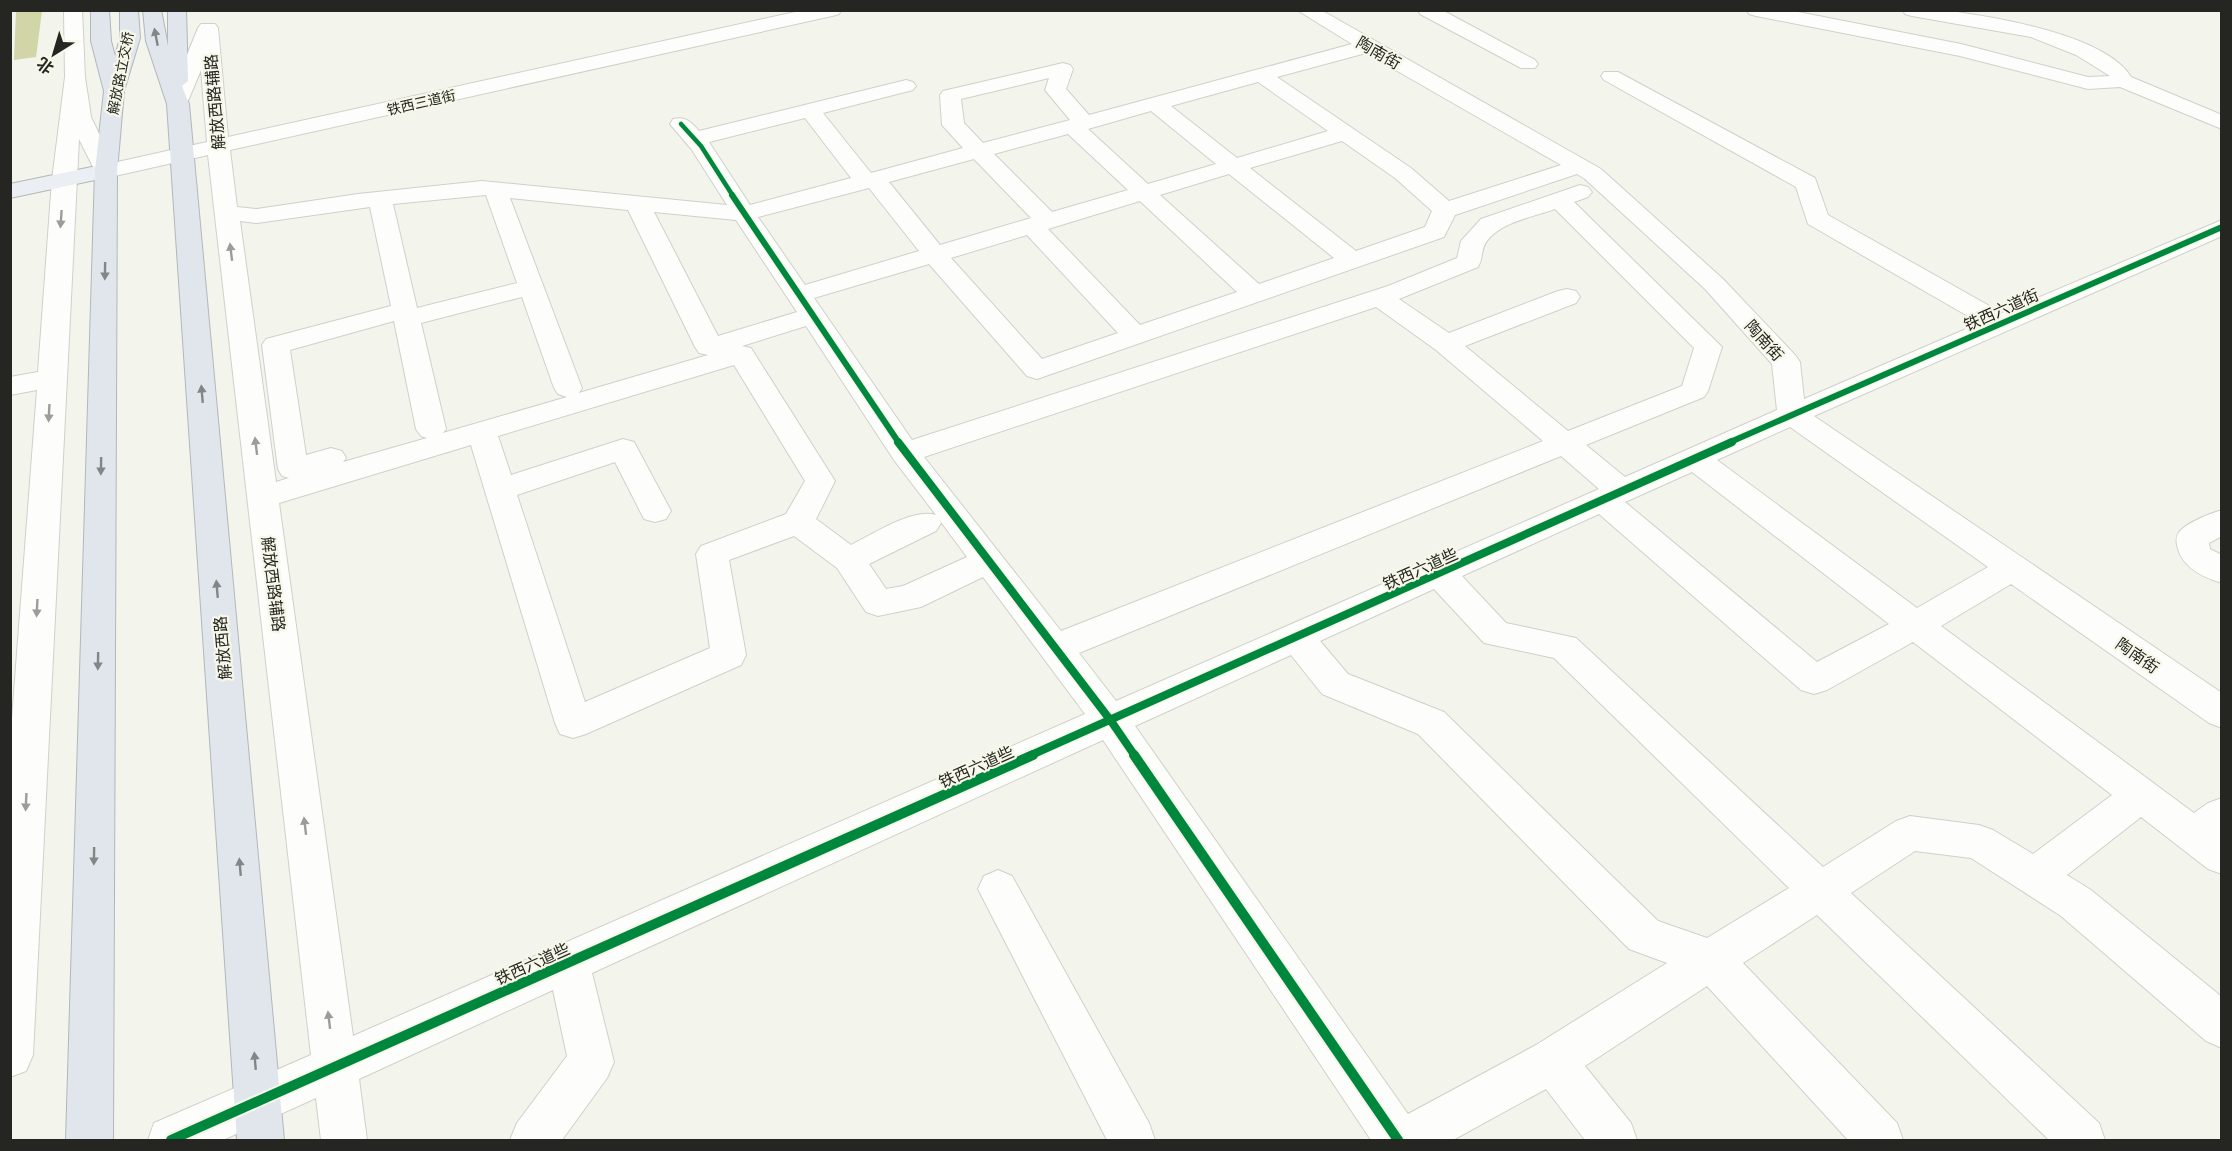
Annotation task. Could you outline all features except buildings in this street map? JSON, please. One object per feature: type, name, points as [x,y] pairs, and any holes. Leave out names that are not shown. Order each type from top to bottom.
[{"type":"highway","points":[[100,10],[101,40],[114,91]]},
{"type":"highway","name":"解放路立交桥","points":[[106,171],[114,91],[130,39],[129,10]]},
{"type":"highway","name":"解放路立交桥","points":[[152,10],[156,41],[178,104],[182,155]]},
{"type":"highway","points":[[177,10],[178,104]]},
{"type":"highway","name":"解放西路","points":[[182,155],[261,1140]]},
{"type":"highway","points":[[89,1140],[106,171]]},
{"type":"main road","name":"铁西三道街","points":[[10,191],[106,171]]},
{"type":"street","points":[[73,10],[75,77],[80,117],[106,171]]},
{"type":"street","name":"铁西三道街","points":[[106,171],[218,147],[754,18],[831,10]]},
{"type":"street","name":"陶南街","points":[[1306,10],[1580,166],[1604,184],[1714,284],[1786,362],[1792,416],[2222,713]]},
{"type":"street","points":[[1426,10],[1528,64]]},
{"type":"street","points":[[1756,10],[1961,50],[2088,82],[2122,81],[2222,123]]},
{"type":"street","points":[[1912,10],[2036,32],[2083,51],[2116,69],[2122,81]]},
{"type":"street","points":[[178,104],[207,19]]},
{"type":"street","name":"解放西路辅路","points":[[207,19],[226,213],[344,1140]]},
{"type":"street","points":[[226,213],[257,216],[482,188],[744,214],[1369,46]]},
{"type":"street","points":[[1136,336],[953,125],[950,95],[1063,69],[1055,90],[1079,125],[1144,192],[1255,295]]},
{"type":"street","points":[[1261,75],[1403,173],[1445,210]]},
{"type":"street","points":[[1611,76],[1807,183],[1817,219],[2001,324]]},
{"type":"street","points":[[10,1054],[20,753],[51,379],[64,180],[75,77]]},
{"type":"street","points":[[906,86],[810,110],[687,131],[905,453],[1111,721],[1398,1140]]},
{"type":"street","points":[[1155,104],[1353,261]]},
{"type":"street","points":[[810,110],[1037,370],[1435,232],[1445,210],[1580,166]]},
{"type":"street","points":[[531,286],[276,345],[293,469],[710,347],[805,305],[934,254],[1344,133]]},
{"type":"street","points":[[905,453],[1379,297],[1468,262],[1473,241],[1490,224],[1604,184]]},
{"type":"street","points":[[495,189],[568,388]]},
{"type":"street","points":[[380,199],[431,429]]},
{"type":"street","points":[[1055,648],[1694,391],[1708,347],[1559,200]]},
{"type":"street","points":[[637,203],[710,347]]},
{"type":"street","name":"铁西六道街","points":[[1792,416],[2222,227]]},
{"type":"street","points":[[1379,297],[1446,344],[1566,442],[1614,497],[1814,680],[1916,625],[2012,568]]},
{"type":"street","points":[[1446,344],[1567,297]]},
{"type":"street","points":[[262,497],[741,354],[820,481],[798,522],[712,554],[729,655],[573,723],[482,432]]},
{"type":"street","points":[[10,386],[51,379]]},
{"type":"street","name":"铁西六道些","points":[[171,1140],[1792,416]]},
{"type":"street","points":[[500,490],[623,449],[655,511]]},
{"type":"street","points":[[1696,460],[2141,795],[2212,835]]},
{"type":"street","points":[[2222,521],[2192,538],[2195,555],[2222,571]]},
{"type":"street","points":[[798,522],[849,560],[878,603],[909,598],[988,561]]},
{"type":"street","points":[[849,560],[925,523]]},
{"type":"street","points":[[1440,574],[1496,634],[1564,647],[2082,1140]]},
{"type":"street","points":[[1297,638],[1335,684],[1431,723],[1644,935],[1711,960],[1880,1140]]},
{"type":"street","points":[[2034,877],[2141,795]]},
{"type":"street","points":[[1407,1140],[1552,1060],[1910,833],[1979,843],[2034,877],[2076,903],[2222,1026]]},
{"type":"street","points":[[998,889],[1132,1140]]},
{"type":"street","points":[[534,1140],[591,1062],[568,962]]},
{"type":"street","points":[[1552,1060],[1614,1140]]},
{"type":"green space","points":[[16,11],[42,11],[36,57],[14,60]]},
{"type":"cycle path","points":[[681,124],[701,146],[744,214],[905,453],[1111,721],[1398,1140]]},
{"type":"cycle path","points":[[171,1140],[1792,415],[2222,227]]}]
